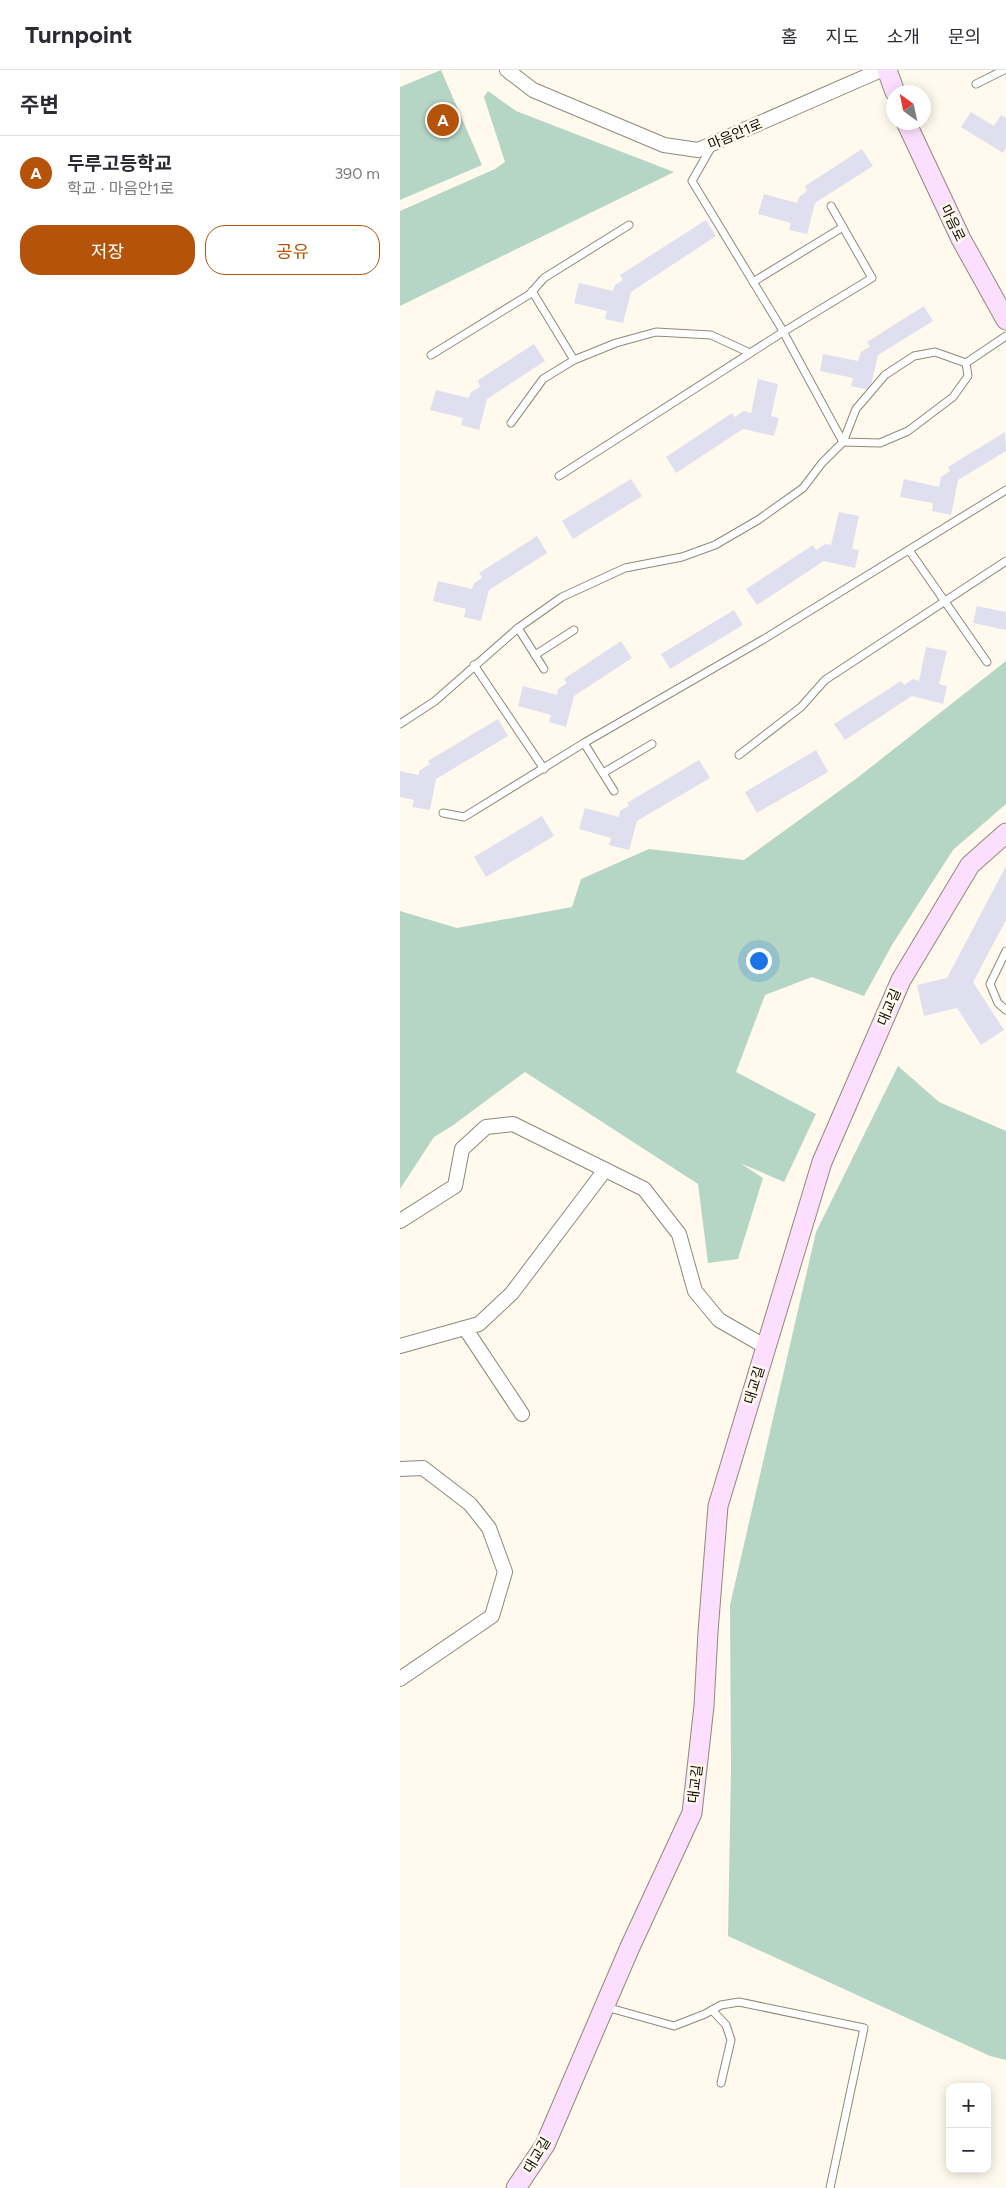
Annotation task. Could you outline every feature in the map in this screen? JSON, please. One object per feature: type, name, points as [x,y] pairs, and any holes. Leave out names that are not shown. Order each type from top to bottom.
[{"type":"street","name":"마음안1로","points":[[507,70],[533,90],[664,145],[698,150],[881,70]]},
{"type":"street","points":[[887,70],[892,85]]},
{"type":"street","name":"마음로","points":[[910,130],[961,239],[1006,320]]},
{"type":"street","name":"대교길","points":[[516,2188],[544,2145],[604,2006],[692,1813],[704,1706],[718,1506],[822,1162],[901,980],[970,865],[1006,833]]},
{"type":"street","name":"대교길","points":[[400,1221],[455,1186],[462,1149],[486,1128],[513,1124],[644,1189],[679,1234],[695,1291],[720,1320],[766,1347]]},
{"type":"street","points":[[400,1346],[479,1324],[512,1293],[605,1170]]},
{"type":"street","points":[[465,1328],[522,1414]]},
{"type":"street","points":[[400,1469],[423,1468],[470,1504],[489,1528],[505,1572],[492,1616],[400,1679]]},
{"type":"lane","points":[[976,84],[1004,70]]},
{"type":"lane","points":[[713,144],[692,181],[783,332],[843,442]]},
{"type":"lane","points":[[559,476],[783,332],[872,278],[831,206]]},
{"type":"lane","points":[[431,354],[532,291],[544,278],[629,226]]},
{"type":"lane","points":[[753,282],[843,228]]},
{"type":"lane","points":[[532,291],[574,360]]},
{"type":"lane","points":[[511,423],[543,379],[574,360],[616,343],[656,332],[711,335],[750,354]]},
{"type":"lane","points":[[966,363],[1006,336]]},
{"type":"lane","points":[[400,724],[435,701],[518,628],[562,597],[625,568],[682,557],[715,545],[758,520],[803,488],[822,463],[843,442],[856,408],[885,375],[914,356],[935,352],[966,363]]},
{"type":"lane","points":[[843,442],[880,443],[908,431],[954,397],[968,376],[966,363]]},
{"type":"lane","points":[[443,814],[464,817],[584,743],[764,639],[1006,490]]},
{"type":"lane","points":[[909,550],[986,662]]},
{"type":"lane","points":[[739,755],[801,707],[825,680],[1006,561]]},
{"type":"lane","points":[[518,628],[544,669]]},
{"type":"lane","points":[[535,654],[574,630]]},
{"type":"lane","points":[[474,665],[544,769]]},
{"type":"lane","points":[[584,743],[614,791]]},
{"type":"lane","points":[[603,773],[652,744]]},
{"type":"lane","points":[[1006,951],[990,984],[998,1003],[1006,1010]]},
{"type":"lane","points":[[604,2006],[674,2026],[721,2005],[739,2002],[864,2028],[830,2188]]},
{"type":"lane","points":[[712,2010],[726,2025],[731,2040],[721,2083]]},
{"type":"green space","points":[[441,70],[482,165],[400,200],[400,87]]},
{"type":"green space","points":[[488,91],[516,111],[674,172],[400,306],[400,211],[495,169],[505,162],[484,97]]},
{"type":"green space","points":[[1006,661],[1006,804],[953,850],[892,945],[864,996],[812,977],[765,995],[736,1072],[816,1114],[784,1182],[740,1163],[763,1178],[738,1259],[708,1263],[698,1184],[525,1072],[452,1126],[434,1137],[400,1189],[400,911],[457,928],[572,907],[581,879],[649,849],[744,860],[857,778]]},
{"type":"green space","points":[[898,1066],[939,1102],[1006,1131],[1006,2060],[990,2056],[728,1936],[731,1769],[730,1605],[816,1232]]},
{"type":"building","points":[[971,112],[994,126],[1001,115],[1006,118],[1006,148],[1003,153],[961,127]]},
{"type":"building","points":[[862,149],[873,166],[815,203],[807,234],[789,230],[791,223],[758,214],[764,194],[797,203],[799,197],[807,191],[805,186]]},
{"type":"building","points":[[706,220],[716,236],[631,292],[623,323],[605,319],[607,311],[574,303],[579,283],[613,291],[615,285],[623,280],[620,275]]},
{"type":"building","points":[[924,306],[933,321],[878,355],[870,390],[851,386],[853,378],[820,371],[823,354],[858,361],[861,352],[870,346],[867,342]]},
{"type":"building","points":[[534,344],[545,361],[487,399],[479,430],[461,425],[463,418],[430,410],[436,390],[469,398],[471,392],[480,387],[478,380]]},
{"type":"building","points":[[758,379],[778,384],[771,416],[779,418],[774,436],[743,429],[676,473],[666,457],[732,413],[735,417],[744,411],[751,413]]},
{"type":"building","points":[[1005,432],[1006,451],[958,480],[951,515],[932,511],[933,503],[900,497],[904,479],[939,487],[941,477],[950,471],[948,467]]},
{"type":"building","points":[[631,479],[642,496],[573,539],[562,521]]},
{"type":"building","points":[[839,512],[859,516],[852,549],[859,550],[855,568],[824,561],[757,605],[746,589],[813,545],[816,550],[825,544],[831,545]]},
{"type":"building","points":[[537,536],[547,553],[489,590],[481,621],[464,617],[466,609],[433,601],[438,581],[472,589],[474,583],[482,578],[479,573]]},
{"type":"building","points":[[977,606],[1006,612],[1006,630],[973,623]]},
{"type":"building","points":[[734,610],[743,625],[670,669],[661,654]]},
{"type":"building","points":[[621,641],[632,658],[574,696],[566,727],[549,722],[551,715],[518,706],[523,686],[557,695],[558,689],[567,683],[564,679]]},
{"type":"building","points":[[926,647],[947,651],[939,684],[947,686],[943,704],[912,696],[845,740],[834,724],[901,681],[904,685],[913,679],[919,681]]},
{"type":"building","points":[[498,719],[508,736],[436,779],[430,810],[412,807],[414,800],[400,797],[400,771],[419,775],[419,771],[430,764],[428,761]]},
{"type":"building","points":[[816,750],[828,772],[757,813],[745,792]]},
{"type":"building","points":[[699,760],[710,778],[637,821],[629,850],[609,845],[611,838],[579,829],[585,808],[619,817],[620,811],[629,806],[627,803]]},
{"type":"building","points":[[542,816],[554,836],[486,877],[474,857]]},
{"type":"building","points":[[1006,866],[1006,920],[973,982],[1004,1030],[981,1045],[957,1008],[924,1016],[917,985],[947,978]]},
{"type":"place","name":"두루고등학교","points":[[443,120]]}]
